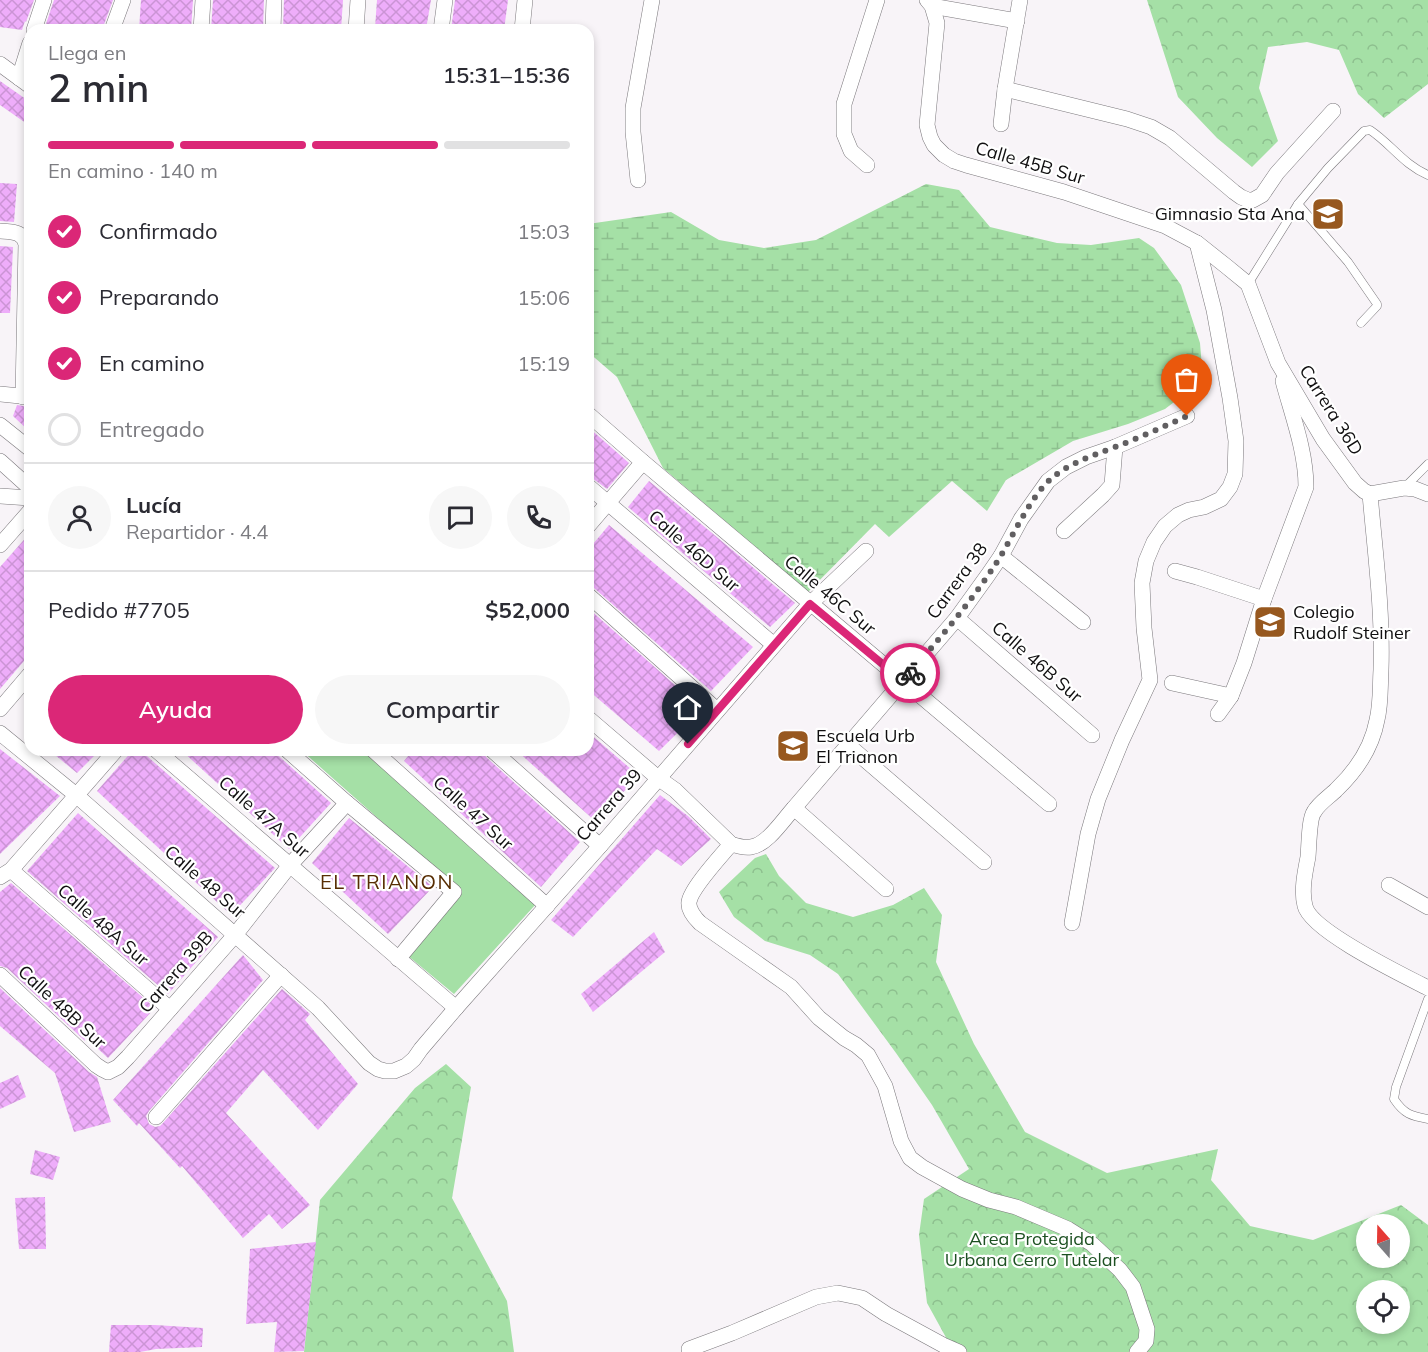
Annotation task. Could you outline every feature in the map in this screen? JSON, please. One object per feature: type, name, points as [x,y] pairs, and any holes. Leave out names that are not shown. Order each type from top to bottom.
[{"type":"street","points":[[36,24],[44,0]]},
{"type":"street","points":[[114,24],[123,0]]},
{"type":"street","points":[[201,24],[203,0]]},
{"type":"street","points":[[273,24],[274,0]]},
{"type":"street","points":[[356,24],[358,0]]},
{"type":"street","points":[[442,24],[446,0]]},
{"type":"street","points":[[523,24],[525,0]]},
{"type":"street","points":[[638,180],[633,108],[652,0]]},
{"type":"street","points":[[867,165],[851,151],[844,134],[843,104],[877,0]]},
{"type":"street","points":[[1001,124],[1020,0]]},
{"type":"street","points":[[929,3],[1017,21]]},
{"type":"street","name":"Calle 45B Sur","points":[[929,3],[937,23],[927,125],[934,145],[944,155],[966,165],[1064,192],[1165,226],[1197,243],[1248,285]]},
{"type":"street","points":[[0,64],[24,82]]},
{"type":"street","points":[[1005,89],[1151,127],[1170,138],[1234,192],[1248,200],[1262,195],[1277,173],[1333,111]]},
{"type":"street","points":[[0,231],[20,233],[24,238]]},
{"type":"street","points":[[1072,922],[1088,834],[1098,799],[1150,680],[1142,583],[1146,561],[1154,542],[1165,526],[1178,515],[1221,499],[1230,487],[1235,474],[1236,441],[1230,398],[1214,310],[1197,243]]},
{"type":"street","name":"Carrera 36D","points":[[1248,285],[1278,363],[1330,448],[1355,483],[1370,494]]},
{"type":"street","points":[[1218,714],[1232,696],[1245,663],[1264,599],[1306,487],[1300,446],[1278,363]]},
{"type":"street","points":[[0,394],[24,397]]},
{"type":"street","name":"Carrera 38","points":[[731,844],[751,847],[759,844],[794,808],[957,618],[1001,556],[1021,519],[1048,481],[1066,467],[1086,457],[1187,416]]},
{"type":"street","name":"Calle 46C Sur","points":[[594,419],[1049,804]]},
{"type":"street","points":[[0,425],[24,444]]},
{"type":"street","points":[[1064,531],[1112,485],[1115,447]]},
{"type":"street","points":[[0,461],[24,483]]},
{"type":"street","points":[[594,519],[644,462]]},
{"type":"street","points":[[1428,494],[1404,488],[1370,494],[1382,641],[1378,718],[1369,744],[1354,771],[1318,807],[1311,818],[1304,885],[1305,908],[1321,927],[1428,988]]},
{"type":"street","name":"Calle 46D Sur","points":[[594,491],[774,645]]},
{"type":"street","points":[[0,496],[24,498]]},
{"type":"street","points":[[0,545],[24,518]]},
{"type":"street","name":"Carrera 39","points":[[378,1069],[394,1071],[406,1066],[414,1059],[456,1008],[810,604],[866,551]]},
{"type":"street","points":[[1001,556],[1083,622]]},
{"type":"street","points":[[1175,572],[1264,599]]},
{"type":"street","points":[[594,601],[717,710]]},
{"type":"street","name":"Calle 46B Sur","points":[[957,618],[1092,735]]},
{"type":"street","points":[[0,710],[24,681]]},
{"type":"street","points":[[1172,682],[1232,696]]},
{"type":"street","points":[[594,723],[675,790],[731,844],[705,875],[692,895],[689,902],[695,918],[791,987],[819,1018],[868,1055],[885,1086],[901,1141],[910,1158],[962,1189],[988,1200],[1016,1207],[1068,1229],[1092,1244],[1120,1270],[1133,1287],[1147,1329],[1146,1341],[1137,1352]]},
{"type":"street","name":"Calle 48 Sur","points":[[0,733],[24,753]]},
{"type":"street","points":[[848,745],[984,862]]},
{"type":"street","name":"Calle 48 Sur","points":[[28,756],[76,795],[318,1008],[378,1069]]},
{"type":"street","points":[[5,873],[111,756]]},
{"type":"street","name":"Calle 47A Sur","points":[[163,756],[456,1008]]},
{"type":"street","points":[[294,756],[454,892],[398,959]]},
{"type":"street","name":"Calle 47 Sur","points":[[387,756],[547,906]]},
{"type":"street","points":[[499,756],[600,846]]},
{"type":"street","name":"Carrera 39B","points":[[128,1057],[236,935],[290,865],[347,803]]},
{"type":"street","points":[[794,808],[886,889]]},
{"type":"street","name":"Calle 48A Sur","points":[[5,873],[170,1009]]},
{"type":"street","points":[[1389,885],[1428,907]]},
{"type":"street","name":"Calle 48B Sur","points":[[0,975],[102,1069],[108,1072],[118,1067],[128,1057]]},
{"type":"street","points":[[156,1117],[281,975]]},
{"type":"street","points":[[689,1349],[732,1334],[816,1297],[838,1293],[862,1298],[886,1314],[959,1352]]},
{"type":"lane","points":[[1248,285],[1298,204],[1328,168],[1364,131],[1370,130],[1380,136],[1408,163],[1428,175]]},
{"type":"lane","points":[[1298,204],[1348,262],[1377,303],[1377,306],[1361,323]]},
{"type":"lane","points":[[1404,488],[1428,464]]},
{"type":"lane","points":[[1428,999],[1396,1087],[1394,1099],[1410,1116],[1428,1119]]},
{"type":"green space","points":[[1147,0],[1428,0],[1428,84],[1384,118],[1358,94],[1339,50],[1307,42],[1268,47],[1259,88],[1278,141],[1252,167],[1217,138],[1178,97]]},
{"type":"green space","points":[[926,184],[959,190],[990,227],[1057,243],[1091,245],[1139,238],[1154,248],[1181,285],[1200,343],[1203,380],[1165,409],[1128,424],[1073,441],[1006,480],[987,511],[952,481],[889,537],[875,524],[808,592],[663,468],[617,377],[594,357],[594,223],[671,212],[719,240],[764,248],[816,240]]},
{"type":"green space","points":[[308,756],[370,756],[536,904],[454,994],[407,955],[460,891]]},
{"type":"green space","name":"Area Protegida Urbana Cerro Tutelar","points":[[766,854],[779,876],[806,903],[853,917],[893,905],[924,888],[942,915],[936,962],[974,1044],[1025,1132],[1107,1173],[1218,1149],[1211,1180],[1250,1226],[1313,1240],[1356,1223],[1356,1268],[1410,1268],[1410,1214],[1378,1214],[1401,1205],[1428,1225],[1428,1352],[954,1352],[927,1303],[919,1235],[924,1199],[969,1169],[932,1105],[838,974],[810,955],[765,941],[734,917],[719,892],[755,858]]},
{"type":"green space","points":[[446,1064],[471,1087],[452,1198],[507,1301],[514,1352],[304,1352],[320,1200],[415,1088]]},
{"type":"building","points":[[0,0],[34,0],[22,30],[0,27]]},
{"type":"building","points":[[54,0],[113,0],[104,24],[46,24]]},
{"type":"building","points":[[141,0],[193,0],[191,24],[139,24]]},
{"type":"building","points":[[213,0],[264,0],[263,24],[211,24]]},
{"type":"building","points":[[284,0],[343,0],[341,24],[283,24]]},
{"type":"building","points":[[377,0],[431,0],[427,24],[375,24]]},
{"type":"building","points":[[455,0],[508,0],[505,24],[452,24]]},
{"type":"building","points":[[0,81],[24,98],[24,122],[0,105]]},
{"type":"building","points":[[0,183],[17,184],[14,222],[0,221]]},
{"type":"building","points":[[0,246],[13,247],[10,313],[0,313]]},
{"type":"building","points":[[17,405],[24,406],[24,426],[13,416]]},
{"type":"building","points":[[594,432],[629,463],[607,489],[594,479]]},
{"type":"building","points":[[649,481],[795,603],[770,627],[628,507]]},
{"type":"building","points":[[609,525],[753,647],[711,691],[594,588],[594,543]]},
{"type":"building","points":[[24,540],[24,661],[0,689],[0,567]]},
{"type":"building","points":[[594,613],[702,709],[659,751],[594,695]]},
{"type":"building","points":[[594,737],[639,776],[595,821],[523,756],[594,756]]},
{"type":"building","points":[[0,749],[60,796],[0,854]]},
{"type":"building","points":[[56,756],[94,756],[77,773]]},
{"type":"building","points":[[128,756],[147,756],[275,868],[231,915],[97,791]]},
{"type":"building","points":[[188,756],[279,756],[331,803],[289,849]]},
{"type":"building","points":[[408,756],[485,756],[580,842],[541,887],[404,761]]},
{"type":"building","points":[[660,795],[688,816],[711,839],[681,866],[657,849],[573,937],[551,920]]},
{"type":"building","points":[[78,813],[218,937],[168,994],[27,871]]},
{"type":"building","points":[[349,818],[433,887],[388,934],[312,863]]},
{"type":"building","points":[[11,883],[155,1008],[108,1058],[84,1036],[85,1041],[7,968],[0,966],[0,892]]},
{"type":"building","points":[[654,932],[665,952],[593,1012],[581,994]]},
{"type":"building","points":[[243,955],[263,980],[149,1111],[146,1116],[149,1124],[155,1127],[163,1123],[282,989],[310,1014],[305,1020],[358,1084],[318,1130],[263,1070],[226,1113],[310,1205],[282,1229],[269,1214],[243,1238],[182,1166],[180,1168],[139,1123],[137,1126],[113,1100]]},
{"type":"building","points":[[0,988],[97,1077],[111,1122],[74,1132],[55,1073],[0,1026]]},
{"type":"building","points":[[18,1075],[26,1097],[0,1109],[0,1083]]},
{"type":"building","points":[[35,1150],[60,1157],[53,1180],[30,1174]]},
{"type":"building","points":[[45,1197],[46,1249],[19,1249],[15,1198]]},
{"type":"building","points":[[316,1242],[304,1351],[274,1352],[277,1322],[246,1324],[250,1249]]},
{"type":"building","points":[[111,1325],[203,1328],[202,1347],[109,1352]]},
{"type":"way so far","points":[[910,673],[957,618],[988,575],[1021,519],[1048,481],[1066,467],[1086,457],[1187,416]]},
{"type":"place","name":"Gimnasio Sta Ana","points":[[1328,214]]},
{"type":"place","name":"Colegio Rudolf Steiner","points":[[1270,622]]},
{"type":"place","name":"Escuela Urb El Trianon","points":[[793,746]]},
{"type":"district","name":"EL TRIANON","points":[[387,882]]},
{"type":"route","points":[[688,744],[810,604],[903,681],[910,673]]}]
